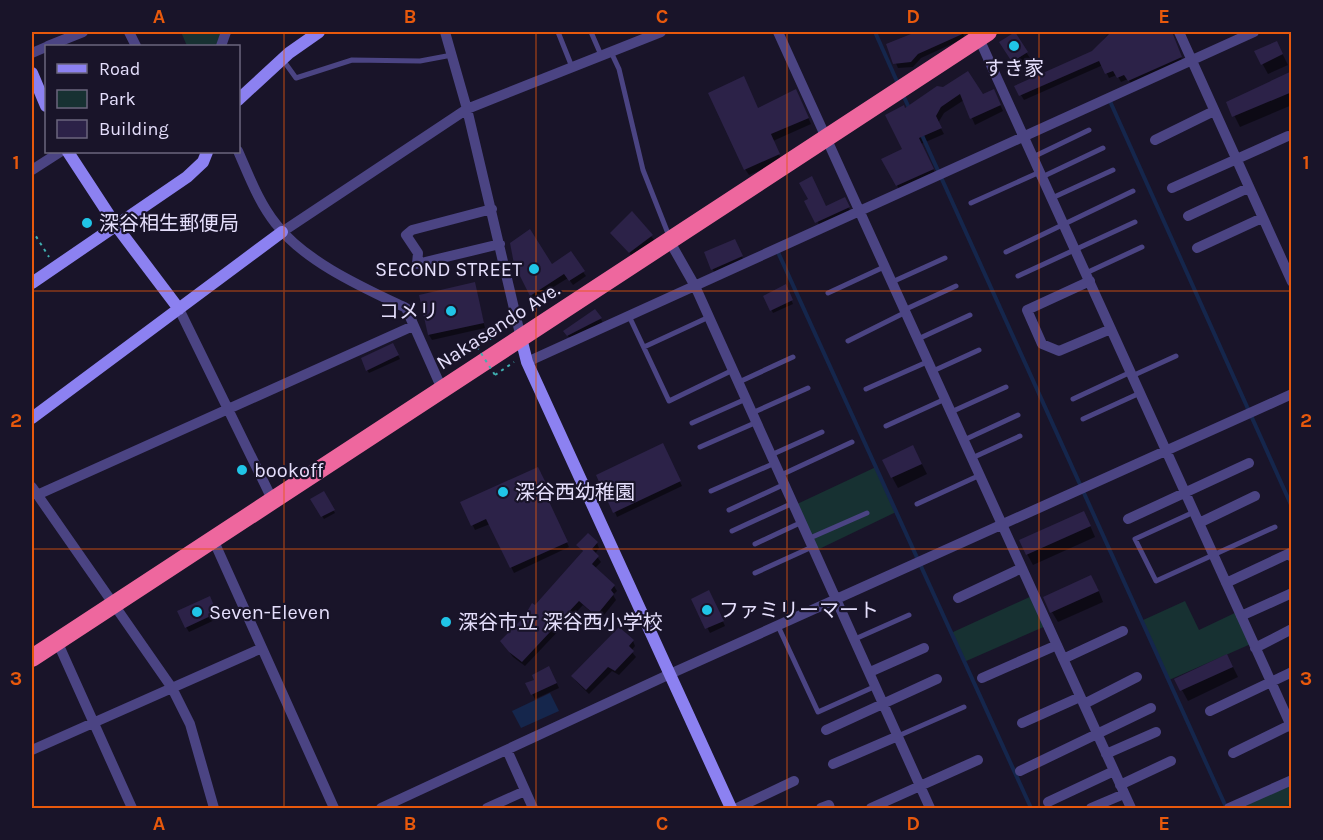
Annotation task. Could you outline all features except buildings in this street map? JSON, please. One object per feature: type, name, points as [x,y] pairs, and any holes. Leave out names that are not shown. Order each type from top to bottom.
[{"type":"highway","name":"Nakasendo Ave.","points":[[32,658],[212,537],[670,242],[981,34]]},
{"type":"street","points":[[52,45],[83,32]]},
{"type":"street","points":[[240,98],[282,59],[318,32]]},
{"type":"street","points":[[445,32],[500,244],[521,338],[520,362],[670,674],[731,808]]},
{"type":"street","points":[[32,418],[108,358],[179,309],[282,232],[467,110],[656,32]]},
{"type":"street","points":[[778,32],[943,400],[1131,808]]},
{"type":"street","points":[[1179,32],[1292,282]]},
{"type":"street","points":[[520,362],[629,316],[1254,32]]},
{"type":"street","points":[[981,34],[1024,137],[1270,683],[1287,708],[1291,727],[1233,753]]},
{"type":"street","points":[[32,73],[45,104]]},
{"type":"street","points":[[1155,140],[1214,111]]},
{"type":"street","points":[[1172,188],[1288,136]]},
{"type":"street","points":[[32,170],[58,153]]},
{"type":"street","points":[[69,153],[117,227],[179,309],[272,499]]},
{"type":"street","points":[[32,283],[187,177],[202,162],[206,153]]},
{"type":"street","points":[[239,153],[256,193],[282,232],[318,260],[367,290],[406,308],[442,389]]},
{"type":"street","points":[[1188,216],[1248,188]]},
{"type":"street","points":[[492,209],[412,230],[406,234],[418,253],[417,264],[500,244]]},
{"type":"street","points":[[1197,248],[1262,218]]},
{"type":"street","points":[[670,242],[695,286],[930,808]]},
{"type":"street","points":[[1088,277],[1027,310],[1038,335],[1042,344],[1059,351],[1111,329]]},
{"type":"street","points":[[214,808],[190,724],[171,687],[34,491],[230,410],[413,326]]},
{"type":"street","points":[[381,808],[670,674],[1292,394]]},
{"type":"street","points":[[1128,519],[1248,463]]},
{"type":"street","points":[[1199,523],[1255,496]]},
{"type":"street","points":[[212,537],[334,808]]},
{"type":"street","points":[[1226,583],[1290,553],[1292,557]]},
{"type":"street","points":[[958,598],[1022,568]]},
{"type":"street","points":[[1241,616],[1292,593]]},
{"type":"street","points":[[1255,648],[1292,629]]},
{"type":"street","points":[[1063,659],[1123,631]]},
{"type":"street","points":[[57,641],[132,808]]},
{"type":"street","points":[[982,678],[1057,645]]},
{"type":"street","points":[[32,750],[262,648]]},
{"type":"street","points":[[870,672],[924,648]]},
{"type":"street","points":[[1210,711],[1292,672]]},
{"type":"street","points":[[1022,723],[1082,701],[1137,677]]},
{"type":"street","points":[[826,730],[937,680]]},
{"type":"street","points":[[1020,771],[1151,708]]},
{"type":"street","points":[[1106,754],[1156,732]]},
{"type":"street","points":[[833,764],[898,736]]},
{"type":"street","points":[[507,750],[533,808]]},
{"type":"street","points":[[871,808],[978,760]]},
{"type":"street","points":[[1091,808],[1171,761]]},
{"type":"street","points":[[1048,802],[1114,771]]},
{"type":"street","points":[[738,808],[794,780]]},
{"type":"street","points":[[1229,808],[1292,780]]},
{"type":"street","points":[[487,808],[525,791]]},
{"type":"street","points":[[821,808],[829,805],[830,808]]},
{"type":"lane","points":[[558,32],[572,67]]},
{"type":"lane","points":[[591,32],[620,69],[643,170],[670,242]]},
{"type":"lane","points":[[282,59],[296,78],[352,60],[420,61],[452,55]]},
{"type":"lane","points":[[1033,157],[1089,130]]},
{"type":"lane","points":[[971,203],[1103,148]]},
{"type":"lane","points":[[1052,198],[1113,170]]},
{"type":"lane","points":[[1006,252],[1133,191]]},
{"type":"lane","points":[[1018,276],[1135,222]]},
{"type":"lane","points":[[1088,277],[1142,247]]},
{"type":"lane","points":[[891,282],[945,258]]},
{"type":"lane","points":[[828,293],[884,267]]},
{"type":"lane","points":[[848,341],[956,286]]},
{"type":"lane","points":[[916,340],[970,315]]},
{"type":"lane","points":[[629,316],[669,401],[733,370]]},
{"type":"lane","points":[[644,347],[709,317]]},
{"type":"lane","points":[[866,388],[979,350]]},
{"type":"lane","points":[[1073,399],[1176,356]]},
{"type":"lane","points":[[739,382],[793,357]]},
{"type":"lane","points":[[700,447],[807,387]]},
{"type":"lane","points":[[950,413],[1006,387]]},
{"type":"lane","points":[[1083,418],[1140,393]]},
{"type":"lane","points":[[692,423],[746,399]]},
{"type":"lane","points":[[886,426],[943,400]]},
{"type":"lane","points":[[962,441],[1018,415]]},
{"type":"lane","points":[[711,491],[822,432]]},
{"type":"lane","points":[[970,459],[1020,436]]},
{"type":"lane","points":[[729,510],[852,442]]},
{"type":"lane","points":[[917,504],[978,476]]},
{"type":"lane","points":[[732,531],[793,503]]},
{"type":"lane","points":[[1194,512],[1136,539],[1156,581],[1275,527]]},
{"type":"lane","points":[[755,573],[867,513]]},
{"type":"lane","points":[[754,544],[802,522]]},
{"type":"lane","points":[[855,639],[909,615]]},
{"type":"lane","points":[[778,626],[818,712],[876,686]]},
{"type":"lane","points":[[898,736],[964,707]]},
{"type":"path","points":[[32,230],[56,267]]},
{"type":"path","points":[[498,334],[477,348],[495,375],[520,362]]},
{"type":"green space","points":[[181,32],[222,32],[216,45],[187,45]]},
{"type":"green space","points":[[876,467],[896,512],[815,551],[795,505]]},
{"type":"green space","points":[[1034,595],[1048,625],[964,662],[951,633]]},
{"type":"green space","points":[[1185,601],[1199,630],[1239,611],[1253,643],[1169,680],[1141,621]]},
{"type":"green space","points":[[1291,780],[1291,805],[1278,808],[1229,808]]},
{"type":"water","points":[[550,693],[559,711],[521,728],[512,711]]},
{"type":"waterway","points":[[875,32],[899,86]]},
{"type":"waterway","points":[[903,95],[910,110]]},
{"type":"waterway","points":[[1109,99],[1292,507]]},
{"type":"waterway","points":[[921,133],[1226,807]]},
{"type":"waterway","points":[[777,250],[1031,808]]},
{"type":"place","name":"すき家","points":[[1014,46]]},
{"type":"place","name":"深谷相生郵便局","points":[[87,223]]},
{"type":"place","name":"SECOND STREET","points":[[534,269]]},
{"type":"place","name":"コメリ","points":[[451,311]]},
{"type":"place","name":"bookoff","points":[[242,470]]},
{"type":"place","name":"深谷西幼稚園","points":[[503,492]]},
{"type":"place","name":"ファミリーマート","points":[[707,610]]},
{"type":"place","name":"Seven-Eleven","points":[[197,612]]},
{"type":"place","name":"深谷市立 深谷西小学校","points":[[446,622]]}]
